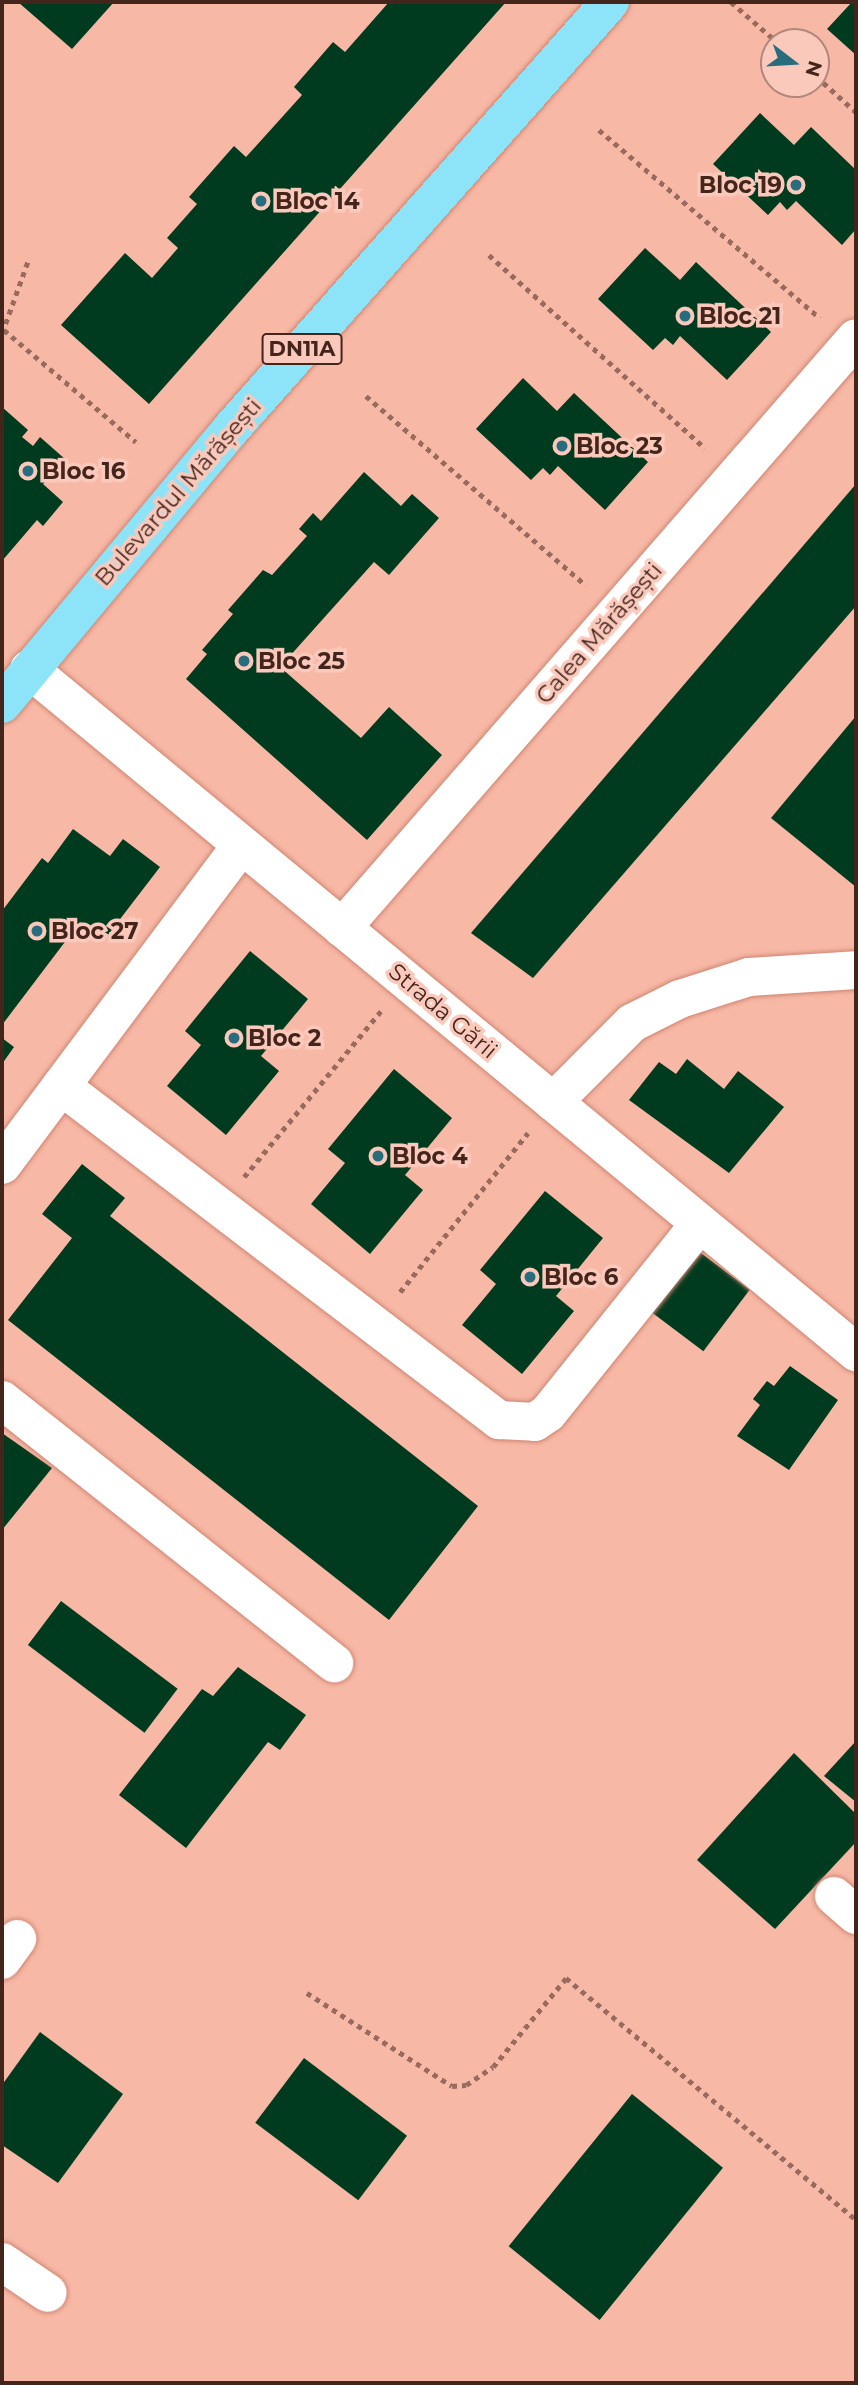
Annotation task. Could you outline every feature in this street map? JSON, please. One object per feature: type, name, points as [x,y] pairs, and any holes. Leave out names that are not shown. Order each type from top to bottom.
[{"type":"main road","name":"Bulevardul Mărășești","points":[[2,704],[231,429],[610,2]]},
{"type":"street","name":"Calea Mărășești","points":[[342,928],[854,341]]},
{"type":"street","name":"Strada Gării","points":[[29,669],[856,1352]]},
{"type":"street","points":[[2,1165],[242,845]]},
{"type":"street","points":[[553,1102],[632,1023],[680,999],[749,977],[856,970]]},
{"type":"street","points":[[61,1086],[484,1412],[499,1420],[535,1422],[559,1401],[700,1223]]},
{"type":"street","points":[[2,1400],[334,1663]]},
{"type":"street","points":[[2,2262],[48,2292]]},
{"type":"path","points":[[731,2],[761,28]]},
{"type":"path","points":[[830,88],[856,111]]},
{"type":"path","points":[[599,130],[854,341]]},
{"type":"path","points":[[489,255],[736,476]]},
{"type":"path","points":[[29,258],[3,332],[136,442]]},
{"type":"path","points":[[366,396],[617,612]]},
{"type":"path","points":[[218,1208],[406,981]]},
{"type":"path","points":[[373,1326],[553,1102]]},
{"type":"path","points":[[307,1993],[452,2086],[466,2085],[493,2067],[566,1978],[856,2220]]},
{"type":"building","points":[[18,2],[114,2],[72,49]]},
{"type":"building","name":"Bloc 14","points":[[389,2],[506,2],[149,404],[61,325],[125,253],[152,278],[178,248],[167,238],[197,204],[189,197],[234,146],[246,157],[302,95],[294,87],[333,42],[345,52]]},
{"type":"building","points":[[852,2],[856,2],[856,55],[830,32],[830,28]]},
{"type":"building","name":"Bloc 19","points":[[760,113],[794,145],[811,127],[856,170],[856,229],[842,245],[796,201],[787,210],[780,202],[768,215],[713,164]]},
{"type":"building","name":"Bloc 21","points":[[645,248],[680,280],[696,262],[771,332],[727,380],[680,336],[673,345],[665,338],[653,350],[598,299]]},
{"type":"building","name":"Bloc 23","points":[[523,378],[557,411],[574,393],[648,462],[605,510],[558,466],[550,475],[543,468],[531,480],[476,429]]},
{"type":"building","name":"Bloc 16","points":[[2,407],[28,430],[22,437],[33,446],[40,437],[65,459],[43,484],[63,502],[43,526],[37,520],[2,561]]},
{"type":"building","name":"Bloc 25","points":[[364,472],[401,506],[412,494],[439,518],[389,575],[374,562],[280,667],[361,738],[389,707],[442,755],[367,840],[186,679],[207,654],[202,650],[233,614],[228,610],[263,570],[272,575],[307,536],[299,529],[313,513],[321,521]]},
{"type":"building","points":[[856,484],[856,606],[533,978],[471,933]]},
{"type":"building","points":[[856,716],[856,887],[771,818]]},
{"type":"building","name":"Bloc 27","points":[[73,829],[110,856],[123,839],[160,867],[104,940],[80,922],[2,1025],[2,911],[42,858],[48,863]]},
{"type":"building","name":"Bloc 2","points":[[250,951],[308,999],[261,1056],[279,1071],[226,1135],[167,1086],[201,1045],[185,1031]]},
{"type":"building","points":[[2,1038],[14,1047],[2,1064]]},
{"type":"building","points":[[687,1059],[724,1089],[738,1071],[784,1107],[729,1173],[629,1100],[659,1062],[676,1074]]},
{"type":"building","name":"Bloc 4","points":[[394,1069],[452,1118],[405,1175],[423,1190],[370,1254],[311,1204],[345,1163],[328,1149]]},
{"type":"building","points":[[82,1164],[125,1198],[110,1216],[478,1506],[389,1620],[8,1320],[72,1238],[42,1214]]},
{"type":"building","name":"Bloc 6","points":[[545,1191],[603,1238],[556,1296],[574,1311],[522,1374],[462,1325],[496,1284],[480,1270]]},
{"type":"building","points":[[689,1244],[750,1290],[703,1351],[643,1305]]},
{"type":"building","points":[[790,1366],[838,1400],[789,1470],[737,1436],[760,1405],[753,1399],[767,1381],[774,1386]]},
{"type":"building","points":[[2,1433],[52,1468],[2,1530]]},
{"type":"building","points":[[61,1601],[178,1689],[145,1733],[28,1645]]},
{"type":"building","points":[[238,1667],[306,1715],[280,1750],[268,1742],[186,1848],[119,1795],[202,1689],[213,1696]]},
{"type":"building","points":[[856,1741],[856,1802],[824,1776]]},
{"type":"building","points":[[794,1753],[856,1814],[856,1842],[775,1929],[697,1860]]},
{"type":"building","points":[[40,2032],[123,2094],[58,2183],[2,2145],[2,2085]]},
{"type":"building","points":[[304,2058],[407,2136],[358,2200],[255,2123]]},
{"type":"building","points":[[632,2094],[723,2168],[600,2320],[509,2246]]},
{"type":"place","name":"Bloc 19","points":[[796,185]]},
{"type":"place","name":"Bloc 14","points":[[261,201]]},
{"type":"place","name":"Bloc 21","points":[[685,316]]},
{"type":"place","name":"Bloc 23","points":[[562,446]]},
{"type":"place","name":"Bloc 16","points":[[28,471]]},
{"type":"place","name":"Bloc 25","points":[[244,661]]},
{"type":"place","name":"Bloc 27","points":[[37,931]]},
{"type":"place","name":"Bloc 2","points":[[234,1038]]},
{"type":"place","name":"Bloc 4","points":[[378,1156]]},
{"type":"place","name":"Bloc 6","points":[[530,1277]]}]
